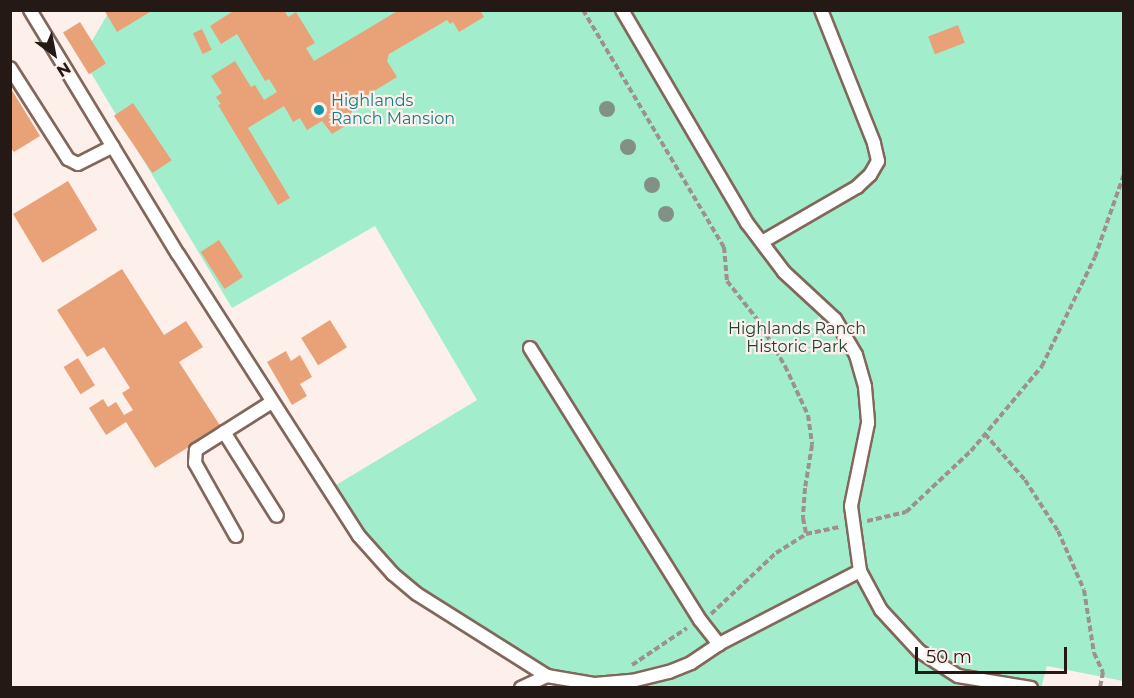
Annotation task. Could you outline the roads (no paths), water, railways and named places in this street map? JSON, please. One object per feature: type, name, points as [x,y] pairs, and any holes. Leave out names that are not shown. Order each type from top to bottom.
[{"type":"lane","points":[[30,10],[272,402],[353,527],[393,574],[450,617],[547,676],[595,684],[630,681],[669,672],[692,663],[719,644],[860,571]]},
{"type":"lane","points":[[622,10],[747,223],[784,272],[835,319],[856,355],[865,387],[867,423],[851,506],[860,571],[881,610],[919,651],[958,676],[1031,687]]},
{"type":"lane","points":[[762,242],[858,187],[870,176],[878,161],[874,142],[820,10]]},
{"type":"lane","points":[[10,68],[68,159],[78,164],[113,146]]},
{"type":"lane","points":[[530,348],[700,620],[719,644]]},
{"type":"lane","points":[[236,536],[195,463],[196,450],[272,402]]},
{"type":"lane","points":[[224,432],[277,516]]},
{"type":"lane","points":[[521,687],[547,676]]},
{"type":"place","name":"Highlands Ranch Mansion","points":[[319,110]]},
{"type":"park label","name":"Highlands Ranch Historic Park","points":[[797,338]]}]
